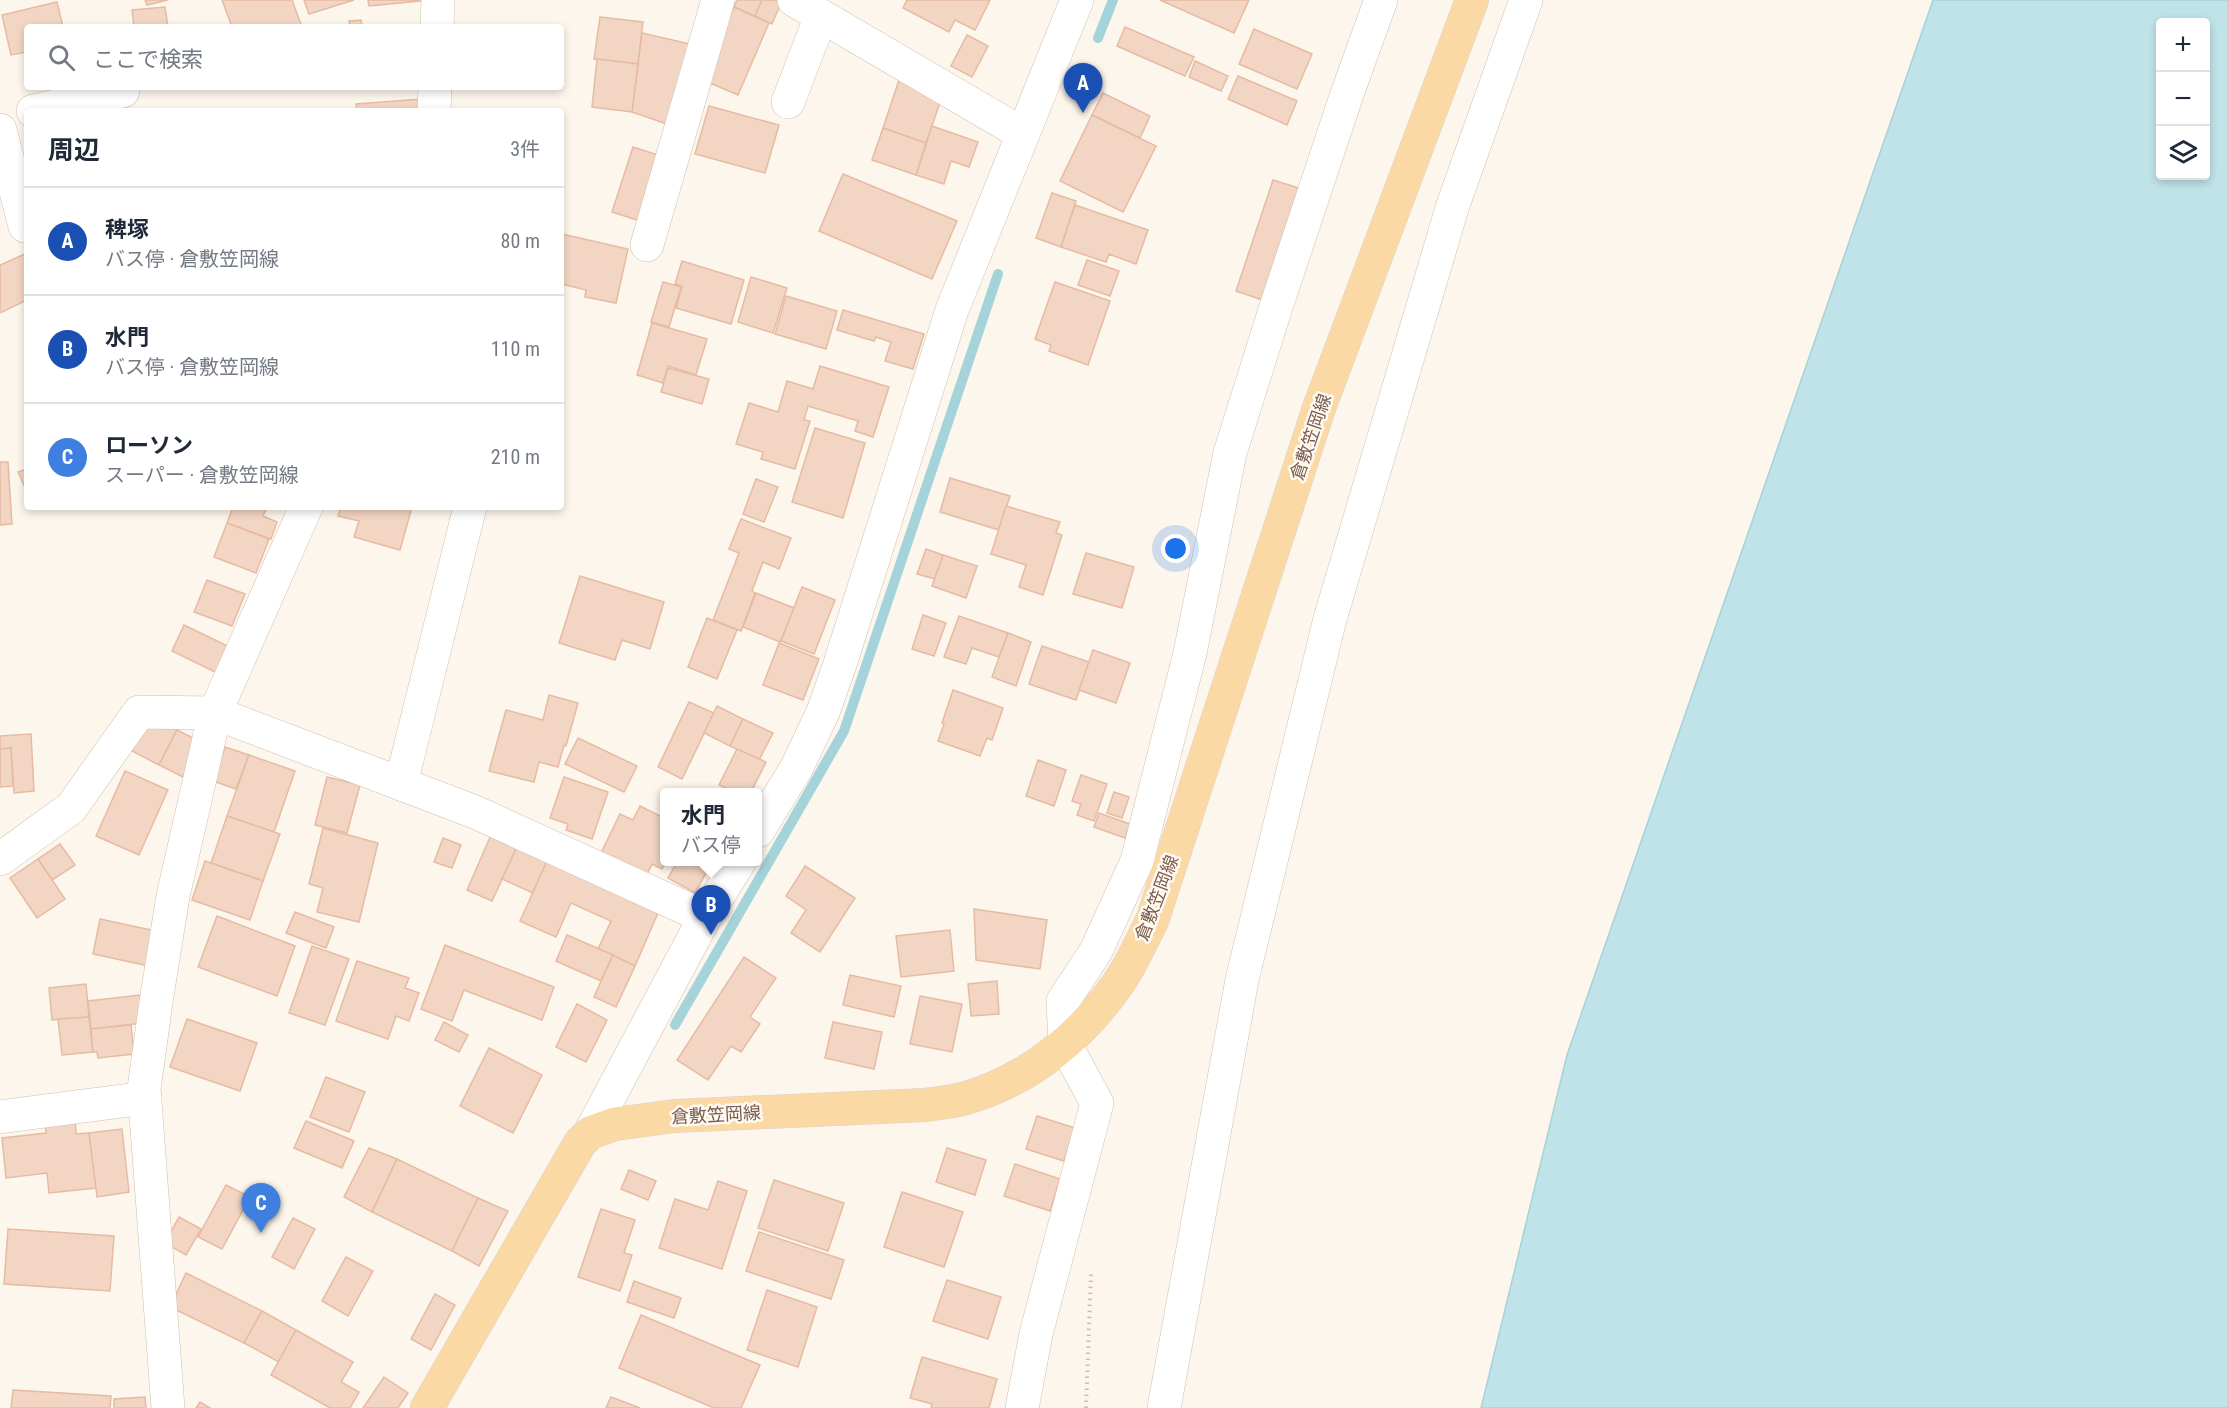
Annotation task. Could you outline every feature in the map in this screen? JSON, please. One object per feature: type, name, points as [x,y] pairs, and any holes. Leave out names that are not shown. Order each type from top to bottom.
[{"type":"main road","name":"倉敷笠岡線","points":[[590,1133],[615,1124],[675,1116],[925,1105],[964,1099],[1006,1084],[1065,1044],[1091,1020],[1119,983],[1152,921],[1319,408],[1472,0]]},
{"type":"main road","points":[[427,1408],[580,1143],[590,1133]]},
{"type":"street","points":[[437,24],[438,0]]},
{"type":"street","points":[[647,246],[718,0]]},
{"type":"street","points":[[762,824],[797,767],[823,712],[843,656],[952,310],[1077,0]]},
{"type":"street","points":[[1022,1408],[1036,1334],[1097,1103],[1065,1044],[1063,1000],[1096,951],[1137,861],[1190,653],[1230,453],[1347,94],[1381,0]]},
{"type":"street","points":[[1164,1408],[1242,980],[1330,620],[1453,205],[1526,0]]},
{"type":"street","points":[[788,102],[808,8],[1023,134]]},
{"type":"street","points":[[434,108],[435,90]]},
{"type":"street","points":[[46,108],[123,91]]},
{"type":"street","points":[[0,118],[24,113]]},
{"type":"street","points":[[0,130],[24,222]]},
{"type":"street","points":[[168,1408],[145,1098],[151,1035],[172,896],[215,713],[305,510]]},
{"type":"street","points":[[400,784],[469,510]]},
{"type":"street","points":[[0,859],[71,808],[139,712],[215,713],[475,812],[705,916]]},
{"type":"street","points":[[590,1133],[705,916],[736,866]]},
{"type":"street","points":[[0,1117],[145,1098]]},
{"type":"water","points":[[1933,0],[2228,0],[2228,1408],[1481,1408],[1567,1055]]},
{"type":"building","points":[[145,0],[168,0],[147,5]]},
{"type":"building","points":[[222,0],[292,0],[301,24],[231,24]]},
{"type":"building","points":[[304,0],[354,0],[309,14]]},
{"type":"building","points":[[368,0],[420,0],[420,1],[369,6]]},
{"type":"building","points":[[737,0],[762,0],[755,16],[734,7]]},
{"type":"building","points":[[762,0],[774,0],[781,3],[772,24],[755,16]]},
{"type":"building","points":[[907,0],[990,0],[975,30],[955,20],[949,32],[903,8]]},
{"type":"building","points":[[1160,0],[1249,0],[1234,33]]},
{"type":"building","points":[[57,2],[62,24],[24,24],[24,53],[11,55],[2,15]]},
{"type":"building","points":[[165,7],[168,24],[134,24],[132,10]]},
{"type":"building","points":[[734,7],[769,23],[738,95],[703,80]]},
{"type":"building","points":[[600,17],[643,22],[638,64],[594,59]]},
{"type":"building","points":[[361,20],[362,24],[350,24],[349,21]]},
{"type":"building","points":[[1125,27],[1194,57],[1185,76],[1117,46]]},
{"type":"building","points":[[1254,29],[1312,54],[1297,89],[1239,64]]},
{"type":"building","points":[[642,33],[690,44],[667,124],[632,112]]},
{"type":"building","points":[[967,35],[988,46],[972,77],[951,66]]},
{"type":"building","points":[[597,59],[638,64],[632,112],[592,107]]},
{"type":"building","points":[[1195,61],[1228,76],[1221,91],[1189,77]]},
{"type":"building","points":[[1238,76],[1297,101],[1287,125],[1228,99]]},
{"type":"building","points":[[900,77],[944,91],[926,143],[883,128]]},
{"type":"building","points":[[1103,93],[1150,116],[1140,138],[1092,115]]},
{"type":"building","points":[[422,99],[422,108],[357,108],[356,104]]},
{"type":"building","points":[[709,106],[779,125],[765,173],[695,154]]},
{"type":"building","points":[[1092,115],[1156,146],[1123,212],[1060,181]]},
{"type":"building","points":[[932,126],[978,142],[969,167],[951,161],[944,184],[916,175]]},
{"type":"building","points":[[883,128],[926,143],[916,175],[872,160]]},
{"type":"building","points":[[633,147],[664,157],[643,222],[612,212]]},
{"type":"building","points":[[843,174],[957,221],[932,279],[819,231]]},
{"type":"building","points":[[1273,180],[1305,190],[1268,302],[1236,291]]},
{"type":"building","points":[[1052,193],[1076,201],[1061,247],[1036,238]]},
{"type":"building","points":[[1075,205],[1148,230],[1136,264],[1109,254],[1106,262],[1061,247]]},
{"type":"building","points":[[564,234],[628,249],[616,303],[585,297],[586,290],[564,285]]},
{"type":"building","points":[[24,254],[24,301],[0,313],[0,265]]},
{"type":"building","points":[[1087,260],[1119,271],[1110,296],[1078,285]]},
{"type":"building","points":[[682,261],[744,280],[731,324],[676,308],[682,286],[675,284]]},
{"type":"building","points":[[751,277],[787,288],[773,333],[738,322]]},
{"type":"building","points":[[663,282],[681,287],[669,327],[651,322]]},
{"type":"building","points":[[1055,282],[1110,301],[1088,365],[1049,351],[1051,345],[1035,339]]},
{"type":"building","points":[[786,296],[837,311],[826,349],[775,334]]},
{"type":"building","points":[[843,310],[924,334],[913,369],[885,361],[891,342],[876,337],[874,341],[837,330]]},
{"type":"building","points":[[652,323],[707,339],[696,375],[668,366],[663,383],[637,375]]},
{"type":"building","points":[[820,366],[889,387],[873,437],[855,431],[858,421],[808,406],[804,420],[810,421],[795,469],[761,459],[763,452],[736,444],[749,403],[778,412],[787,381],[813,389]]},
{"type":"building","points":[[668,368],[709,379],[702,404],[661,392]]},
{"type":"building","points":[[815,428],[865,443],[843,518],[792,502]]},
{"type":"building","points":[[0,462],[8,462],[12,524],[0,525]]},
{"type":"building","points":[[24,470],[24,485],[18,472]]},
{"type":"building","points":[[950,478],[1010,496],[999,530],[940,512]]},
{"type":"building","points":[[756,479],[778,487],[764,522],[743,514]]},
{"type":"building","points":[[1006,506],[1060,522],[1056,533],[1062,535],[1043,595],[1019,587],[1026,565],[991,554]]},
{"type":"building","points":[[232,510],[266,510],[263,516],[277,522],[271,539],[227,523]]},
{"type":"building","points":[[340,510],[411,510],[400,550],[354,537],[359,521],[338,516]]},
{"type":"building","points":[[741,519],[791,538],[779,569],[763,562],[741,631],[713,620],[739,553],[729,549]]},
{"type":"building","points":[[227,523],[269,539],[256,573],[214,557]]},
{"type":"building","points":[[926,549],[943,555],[935,579],[917,574]]},
{"type":"building","points":[[1086,553],[1134,567],[1122,608],[1073,594]]},
{"type":"building","points":[[943,555],[977,566],[966,598],[932,586]]},
{"type":"building","points":[[580,576],[664,602],[650,649],[622,640],[615,660],[559,643]]},
{"type":"building","points":[[207,580],[245,594],[232,626],[194,612]]},
{"type":"building","points":[[802,587],[835,600],[814,654],[781,641]]},
{"type":"building","points":[[756,593],[794,608],[780,642],[743,627]]},
{"type":"building","points":[[923,615],[946,623],[934,656],[912,649]]},
{"type":"building","points":[[959,616],[1008,633],[999,657],[972,648],[966,664],[944,657]]},
{"type":"building","points":[[707,618],[737,630],[717,679],[688,667]]},
{"type":"building","points":[[184,625],[234,649],[221,675],[172,651]]},
{"type":"building","points":[[1008,633],[1031,642],[1016,686],[992,677]]},
{"type":"building","points":[[779,643],[819,659],[803,700],[763,685]]},
{"type":"building","points":[[1042,646],[1089,662],[1076,700],[1029,684]]},
{"type":"building","points":[[1093,650],[1130,663],[1116,703],[1079,690]]},
{"type":"building","points":[[953,690],[1003,708],[992,740],[987,738],[980,756],[938,741]]},
{"type":"building","points":[[549,695],[578,703],[558,767],[539,762],[534,782],[489,771],[506,710],[543,720]]},
{"type":"building","points":[[689,702],[714,713],[682,779],[658,767]]},
{"type":"building","points":[[717,706],[743,719],[730,746],[704,733]]},
{"type":"building","points":[[150,717],[177,730],[159,765],[132,751]]},
{"type":"building","points":[[743,719],[773,733],[759,760],[730,746]]},
{"type":"building","points":[[177,730],[201,742],[183,777],[159,765]]},
{"type":"building","points":[[31,734],[34,791],[14,793],[11,748],[0,749],[0,736]]},
{"type":"building","points":[[578,738],[637,766],[624,792],[565,764]]},
{"type":"building","points":[[225,747],[249,755],[236,789],[213,781]]},
{"type":"building","points":[[11,748],[13,786],[0,787],[0,749]]},
{"type":"building","points":[[737,749],[766,762],[753,788],[725,788],[719,785]]},
{"type":"building","points":[[249,755],[295,771],[274,832],[227,816]]},
{"type":"building","points":[[1038,760],[1066,770],[1054,806],[1026,796]]},
{"type":"building","points":[[125,771],[168,790],[139,855],[96,836]]},
{"type":"building","points":[[1081,775],[1107,784],[1094,821],[1077,815],[1081,804],[1072,801]]},
{"type":"building","points":[[327,777],[360,785],[347,833],[315,825]]},
{"type":"building","points":[[564,777],[608,792],[592,839],[566,830],[568,824],[550,818]]},
{"type":"building","points":[[1114,792],[1129,797],[1122,818],[1107,813]]},
{"type":"building","points":[[640,806],[660,816],[660,866],[664,866],[662,869],[652,864],[646,877],[600,855],[620,814],[633,820]]},
{"type":"building","points":[[1099,813],[1130,824],[1125,838],[1094,827]]},
{"type":"building","points":[[227,816],[280,834],[263,881],[211,863]]},
{"type":"building","points":[[323,828],[378,843],[359,922],[317,912],[323,888],[309,884]]},
{"type":"building","points":[[491,835],[517,847],[492,901],[467,890]]},
{"type":"building","points":[[443,838],[461,845],[452,868],[434,862]]},
{"type":"building","points":[[60,844],[75,865],[52,880],[38,859]]},
{"type":"building","points":[[517,847],[547,861],[533,893],[502,879]]},
{"type":"building","points":[[38,859],[65,899],[37,918],[10,878]]},
{"type":"building","points":[[205,861],[263,881],[250,920],[192,900]]},
{"type":"building","points":[[547,861],[659,911],[635,966],[598,949],[611,921],[571,903],[556,937],[520,921]]},
{"type":"building","points":[[675,866],[710,866],[695,893],[668,878]]},
{"type":"building","points":[[805,866],[855,898],[820,952],[791,933],[806,910],[786,896]]},
{"type":"building","points":[[974,909],[1047,920],[1040,969],[976,960]]},
{"type":"building","points":[[295,912],[334,927],[326,948],[286,933]]},
{"type":"building","points":[[217,916],[295,946],[277,996],[198,967]]},
{"type":"building","points":[[100,919],[156,931],[149,966],[93,954]]},
{"type":"building","points":[[950,930],[954,971],[901,977],[896,936]]},
{"type":"building","points":[[567,935],[613,955],[601,981],[556,961]]},
{"type":"building","points":[[445,945],[554,987],[542,1020],[464,990],[452,1021],[421,1009]]},
{"type":"building","points":[[312,946],[349,959],[325,1025],[289,1013]]},
{"type":"building","points":[[613,955],[635,966],[616,1007],[594,997]]},
{"type":"building","points":[[744,957],[776,978],[750,1017],[760,1024],[741,1052],[731,1046],[708,1080],[677,1060]]},
{"type":"building","points":[[357,961],[409,978],[405,988],[419,993],[409,1021],[396,1016],[388,1039],[336,1021]]},
{"type":"building","points":[[850,975],[901,986],[894,1017],[843,1005]]},
{"type":"building","points":[[997,981],[999,1014],[971,1016],[968,984]]},
{"type":"building","points":[[86,984],[89,1017],[52,1020],[49,988]]},
{"type":"building","points":[[140,995],[143,1023],[91,1029],[88,1001]]},
{"type":"building","points":[[920,996],[962,1004],[952,1052],[910,1044]]},
{"type":"building","points":[[577,1004],[607,1020],[586,1062],[556,1047]]},
{"type":"building","points":[[89,1017],[93,1052],[62,1055],[58,1019]]},
{"type":"building","points":[[187,1019],[257,1043],[240,1091],[170,1067]]},
{"type":"building","points":[[444,1022],[468,1035],[459,1052],[435,1040]]},
{"type":"building","points":[[833,1022],[882,1032],[874,1069],[825,1058]]},
{"type":"building","points":[[131,1025],[134,1054],[98,1058],[97,1052],[93,1052],[91,1029]]},
{"type":"building","points":[[489,1048],[542,1075],[513,1133],[460,1106]]},
{"type":"building","points":[[326,1077],[365,1092],[349,1132],[310,1117]]},
{"type":"building","points":[[1037,1116],[1075,1128],[1064,1161],[1026,1149]]},
{"type":"building","points":[[75,1119],[76,1134],[89,1133],[96,1188],[49,1193],[47,1173],[6,1178],[2,1138],[46,1133],[45,1123]]},
{"type":"building","points":[[306,1121],[354,1141],[342,1168],[294,1148]]},
{"type":"building","points":[[122,1129],[129,1192],[97,1197],[89,1133]]},
{"type":"building","points":[[369,1148],[397,1159],[372,1212],[344,1197]]},
{"type":"building","points":[[947,1148],[986,1160],[975,1195],[936,1182]]},
{"type":"building","points":[[397,1159],[478,1198],[452,1251],[372,1212]]},
{"type":"building","points":[[1015,1164],[1060,1179],[1050,1211],[1004,1196]]},
{"type":"building","points":[[629,1170],[656,1181],[648,1200],[621,1189]]},
{"type":"building","points":[[774,1180],[844,1203],[828,1251],[758,1228]]},
{"type":"building","points":[[718,1181],[747,1191],[722,1269],[659,1248],[675,1199],[708,1210]]},
{"type":"building","points":[[226,1185],[250,1197],[222,1249],[198,1237]]},
{"type":"building","points":[[902,1192],[963,1212],[944,1267],[884,1247]]},
{"type":"building","points":[[478,1198],[508,1211],[479,1266],[452,1251]]},
{"type":"building","points":[[601,1209],[635,1220],[624,1253],[632,1255],[620,1291],[578,1277]]},
{"type":"building","points":[[179,1217],[201,1229],[186,1255],[165,1243]]},
{"type":"building","points":[[293,1218],[315,1229],[294,1269],[272,1257]]},
{"type":"building","points":[[8,1229],[114,1236],[110,1291],[4,1284]]},
{"type":"building","points":[[759,1232],[844,1260],[831,1299],[746,1271]]},
{"type":"building","points":[[346,1257],[373,1271],[348,1316],[322,1301]]},
{"type":"building","points":[[186,1273],[262,1311],[244,1343],[170,1307]]},
{"type":"building","points":[[947,1280],[1001,1297],[988,1339],[933,1321]]},
{"type":"building","points":[[634,1281],[681,1298],[674,1318],[627,1302]]},
{"type":"building","points":[[767,1290],[817,1307],[798,1367],[747,1350]]},
{"type":"building","points":[[435,1294],[455,1305],[431,1350],[411,1339]]},
{"type":"building","points":[[262,1311],[296,1330],[279,1362],[244,1343]]},
{"type":"building","points":[[641,1315],[760,1365],[741,1408],[714,1408],[619,1368]]},
{"type":"building","points":[[296,1330],[353,1362],[341,1382],[359,1392],[350,1408],[330,1408],[271,1375]]},
{"type":"building","points":[[922,1357],[997,1379],[989,1408],[931,1408],[932,1404],[910,1398]]},
{"type":"building","points":[[384,1377],[408,1393],[398,1408],[363,1408]]},
{"type":"building","points":[[13,1390],[111,1396],[110,1408],[11,1408]]},
{"type":"building","points":[[145,1397],[146,1408],[114,1408],[114,1399]]},
{"type":"building","points":[[611,1397],[640,1408],[606,1408]]},
{"type":"building","points":[[200,1402],[210,1408],[196,1408]]},
{"type":"waterway","points":[[1098,38],[1113,0]]},
{"type":"waterway","points":[[675,1025],[844,731],[998,274]]},
{"type":"place","name":"稗塚","points":[[1083,113]]},
{"type":"place","name":"水門","points":[[711,935]]},
{"type":"place","name":"ローソン","points":[[261,1233]]}]
